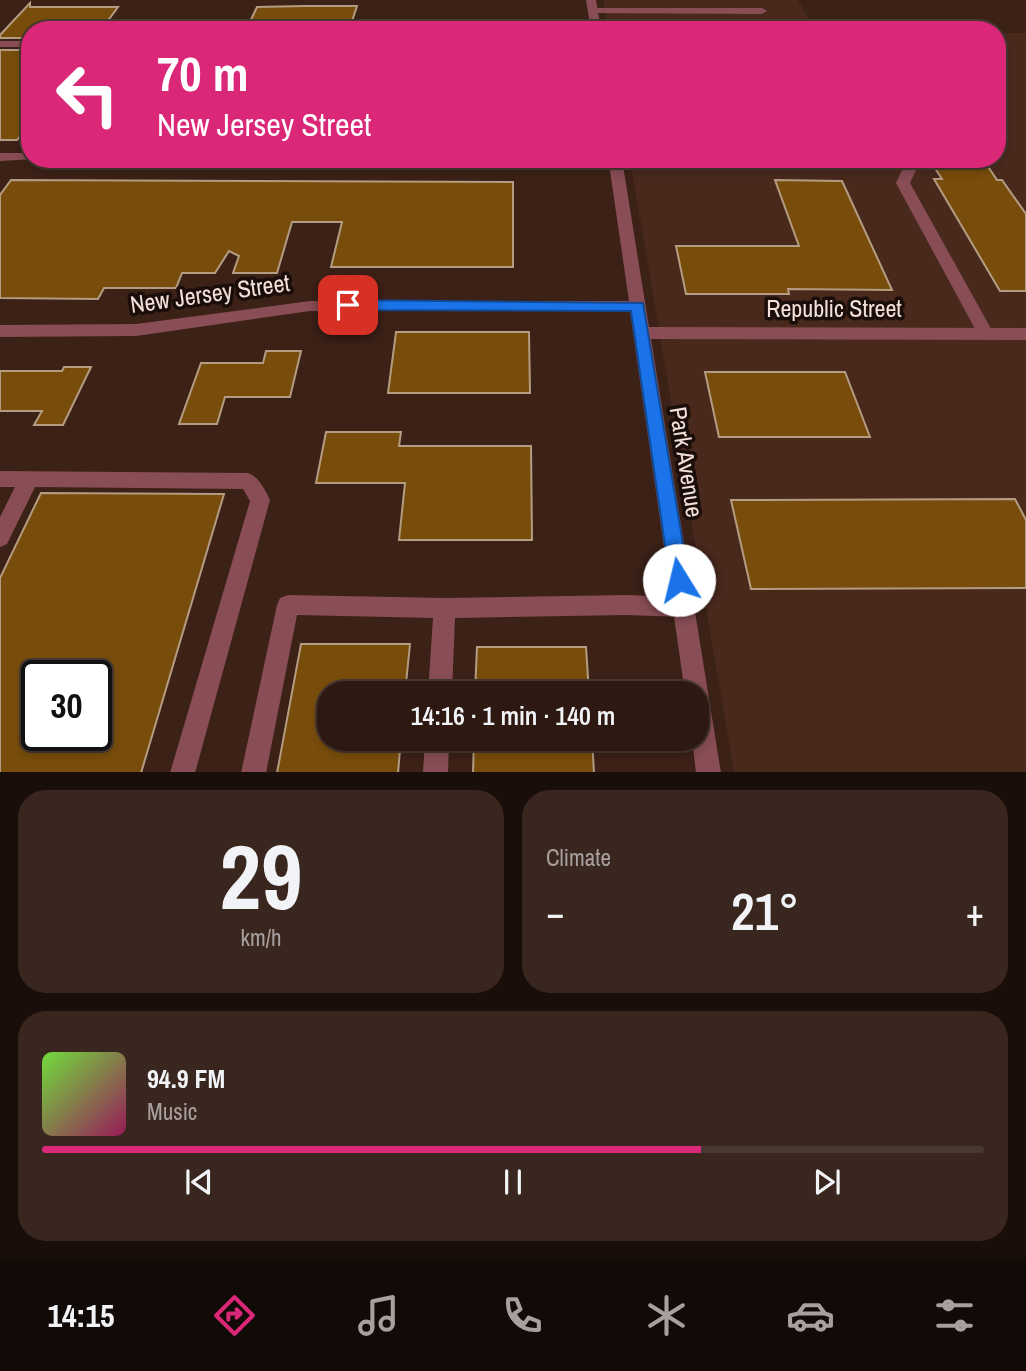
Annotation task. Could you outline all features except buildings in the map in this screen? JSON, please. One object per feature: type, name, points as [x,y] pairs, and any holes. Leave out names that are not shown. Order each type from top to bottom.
[{"type":"street","points":[[592,5],[762,10]]},
{"type":"street","points":[[0,44],[21,44]]},
{"type":"street","points":[[0,157],[21,157]]},
{"type":"street","name":"Park Avenue","points":[[616,168],[709,772]]},
{"type":"street","points":[[910,168],[903,183],[986,334]]},
{"type":"street","name":"New Jersey Street","points":[[0,331],[90,332],[155,328],[310,306],[638,306]]},
{"type":"street","name":"Republic Street","points":[[642,333],[1026,334]]},
{"type":"street","points":[[0,480],[248,481],[260,500],[182,772]]},
{"type":"street","points":[[0,538],[29,480]]},
{"type":"street","points":[[253,772],[288,605],[445,608],[626,605],[684,607]]},
{"type":"street","points":[[441,681],[445,608]]},
{"type":"street","points":[[435,772],[436,751]]},
{"type":"shaded area","points":[[603,0],[798,0],[810,21],[606,21]]},
{"type":"shaded area","points":[[1006,33],[1026,33],[1026,772],[734,772],[632,168],[1006,168]]},
{"type":"route","points":[[348,305],[638,306],[679,580]]}]
